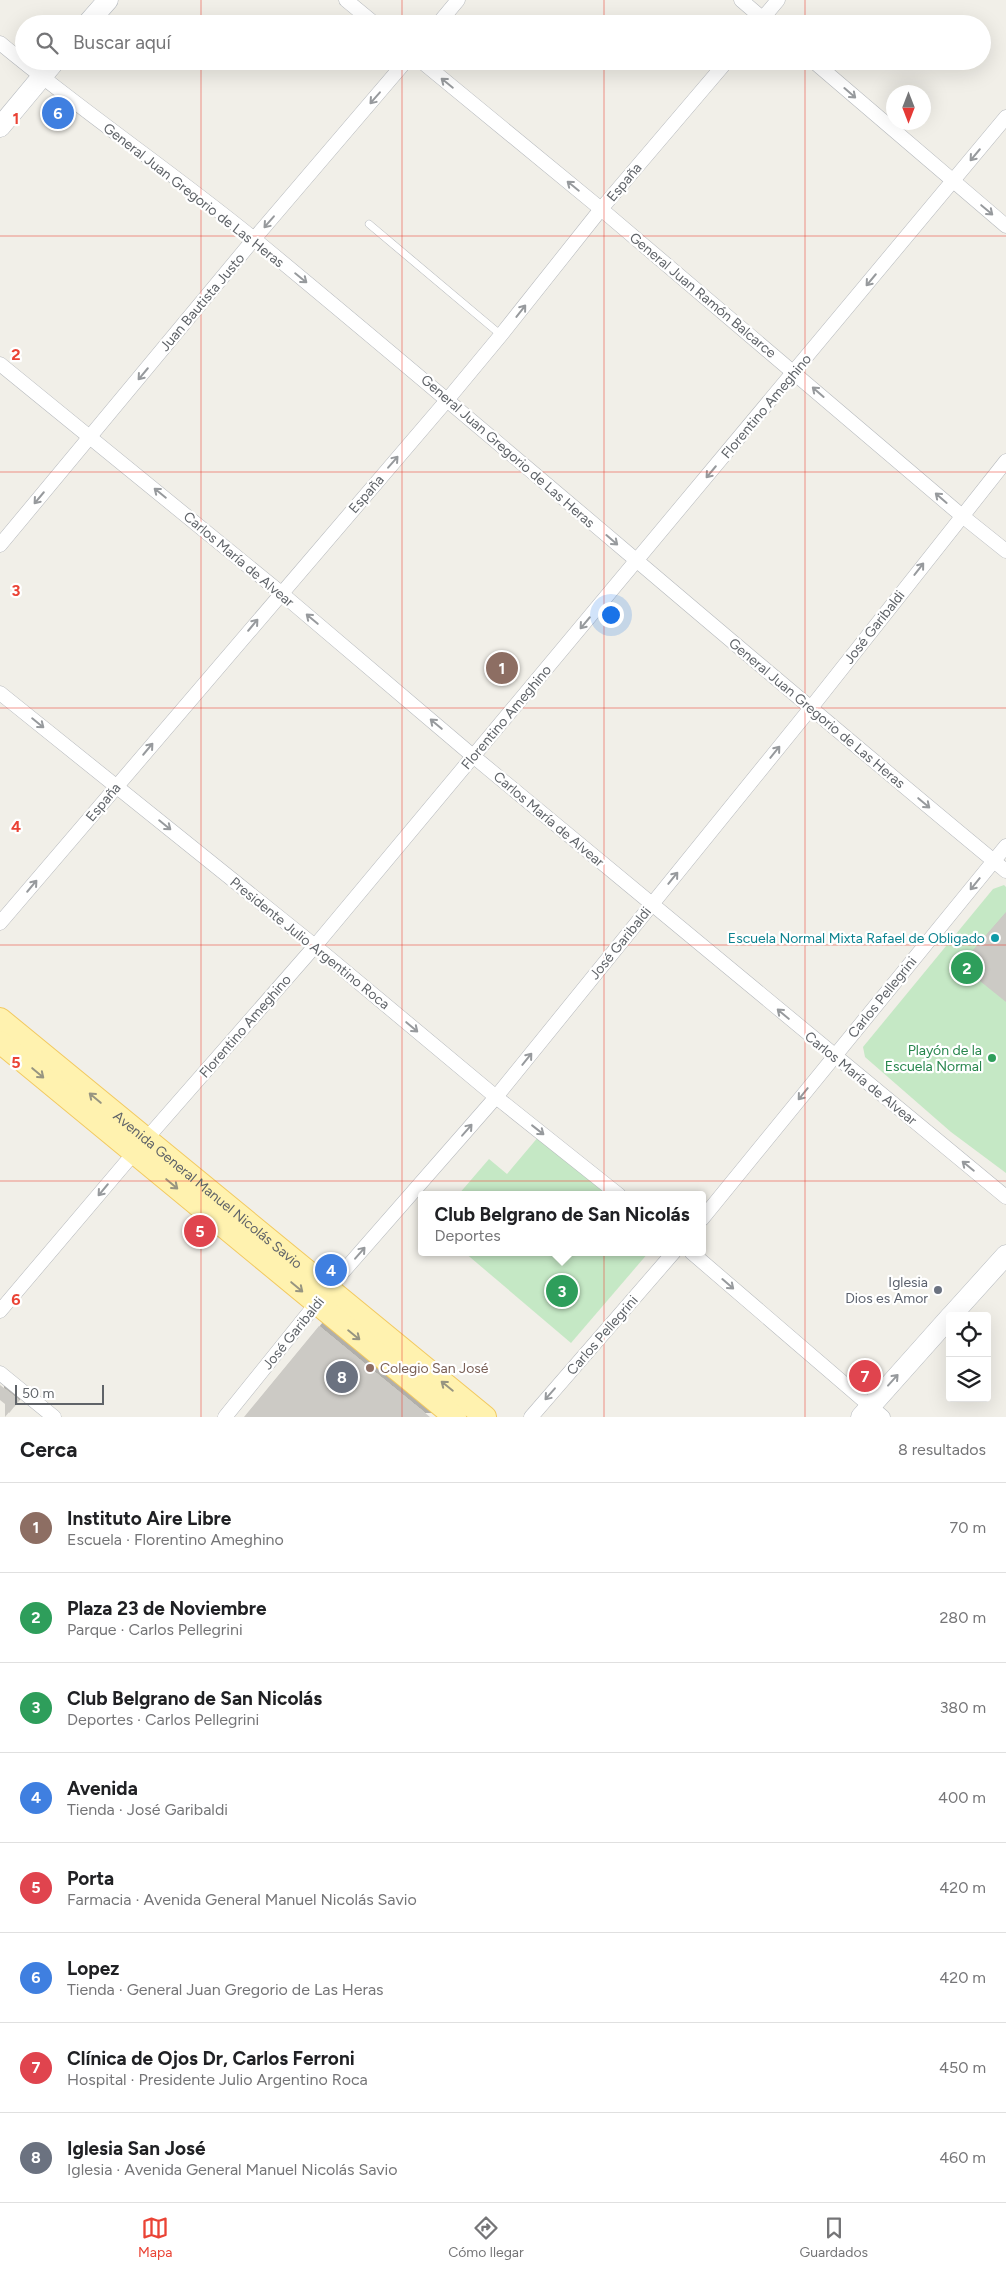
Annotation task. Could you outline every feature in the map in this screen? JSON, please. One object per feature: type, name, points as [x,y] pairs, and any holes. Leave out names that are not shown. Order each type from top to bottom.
[{"type":"main road","name":"Avenida General Manuel Nicolás Savio","points":[[0,1018],[140,1146],[322,1297],[455,1417]]},
{"type":"main road","name":"Avenida General Manuel Nicolás Savio","points":[[0,1042],[140,1146]]},
{"type":"main road","name":"Avenida General Manuel Nicolás Savio","points":[[322,1297],[485,1417]]},
{"type":"street","points":[[95,15],[108,0]]},
{"type":"street","points":[[346,0],[364,15]]},
{"type":"street","points":[[446,15],[458,0]]},
{"type":"street","points":[[741,0],[757,15]]},
{"type":"street","points":[[768,15],[778,0]]},
{"type":"street","name":"General Juan Gregorio de Las Heras","points":[[0,43],[15,56]]},
{"type":"street","name":"General Juan Gregorio de Las Heras","points":[[32,70],[254,239],[448,399],[637,562],[1006,871]]},
{"type":"street","points":[[0,127],[48,70]]},
{"type":"street","name":"Juan Bautista Justo","points":[[0,545],[254,239],[398,70]]},
{"type":"street","name":"General Juan Ramón Balcarce","points":[[432,70],[601,209],[961,515],[1006,551]]},
{"type":"street","name":"España","points":[[0,923],[280,592],[448,399],[601,209],[718,70]]},
{"type":"street","points":[[824,70],[1006,226]]},
{"type":"street","name":"Florentino Ameghino","points":[[0,1312],[140,1146],[315,946],[1006,117]]},
{"type":"street","name":"Carlos María de Alvear","points":[[0,364],[280,592],[473,756],[1006,1197]]},
{"type":"street","name":"José Garibaldi","points":[[225,1417],[322,1297],[496,1097],[810,708],[1006,460]]},
{"type":"street","name":"Presidente Julio Argentino Roca","points":[[0,692],[315,946],[496,1097],[614,1191]]},
{"type":"street","name":"Carlos Pellegrini","points":[[706,1214],[1006,846]]},
{"type":"street","points":[[955,1312],[1006,1255]]},
{"type":"street","name":"Carlos Pellegrini","points":[[530,1417],[671,1256]]},
{"type":"street","points":[[695,1256],[871,1413],[946,1323]]},
{"type":"street","points":[[0,1373],[54,1417]]},
{"type":"lane","points":[[369,224],[501,335]]},
{"type":"green space","points":[[1004,885],[1006,887],[1006,1173],[951,1132],[865,1057],[863,1047],[993,889]]},
{"type":"green space","points":[[539,1136],[603,1191],[461,1191],[489,1159],[507,1174]]},
{"type":"green space","points":[[469,1256],[646,1256],[571,1343]]},
{"type":"building","name":"Escuela Normal Mixta Rafael de Obligado","points":[[1006,912],[1006,1002],[960,965]]},
{"type":"building","points":[[319,1326],[370,1368],[430,1417],[244,1417]]},
{"type":"building","points":[[0,1385],[19,1400],[5,1417],[5,1404],[0,1400]]},
{"type":"place","name":"Lopez","points":[[58,113]]},
{"type":"place","name":"Instituto Aire Libre","points":[[502,668]]},
{"type":"place","name":"Escuela Normal Mixta Rafael de Obligado","points":[[995,938]]},
{"type":"place","name":"Plaza 23 de Noviembre","points":[[967,968]]},
{"type":"place","name":"Playón de la Escuela Normal","points":[[992,1058]]},
{"type":"place","name":"Porta","points":[[200,1231]]},
{"type":"place","name":"Avenida","points":[[331,1270]]},
{"type":"place","name":"Iglesia Dios es Amor","points":[[938,1290]]},
{"type":"place","name":"Club Belgrano de San Nicolás","points":[[562,1291]]},
{"type":"place","name":"Colegio San José","points":[[370,1368]]},
{"type":"place","name":"Clínica de Ojos Dr, Carlos Ferroni","points":[[865,1376]]},
{"type":"place","name":"Iglesia San José","points":[[342,1377]]}]
